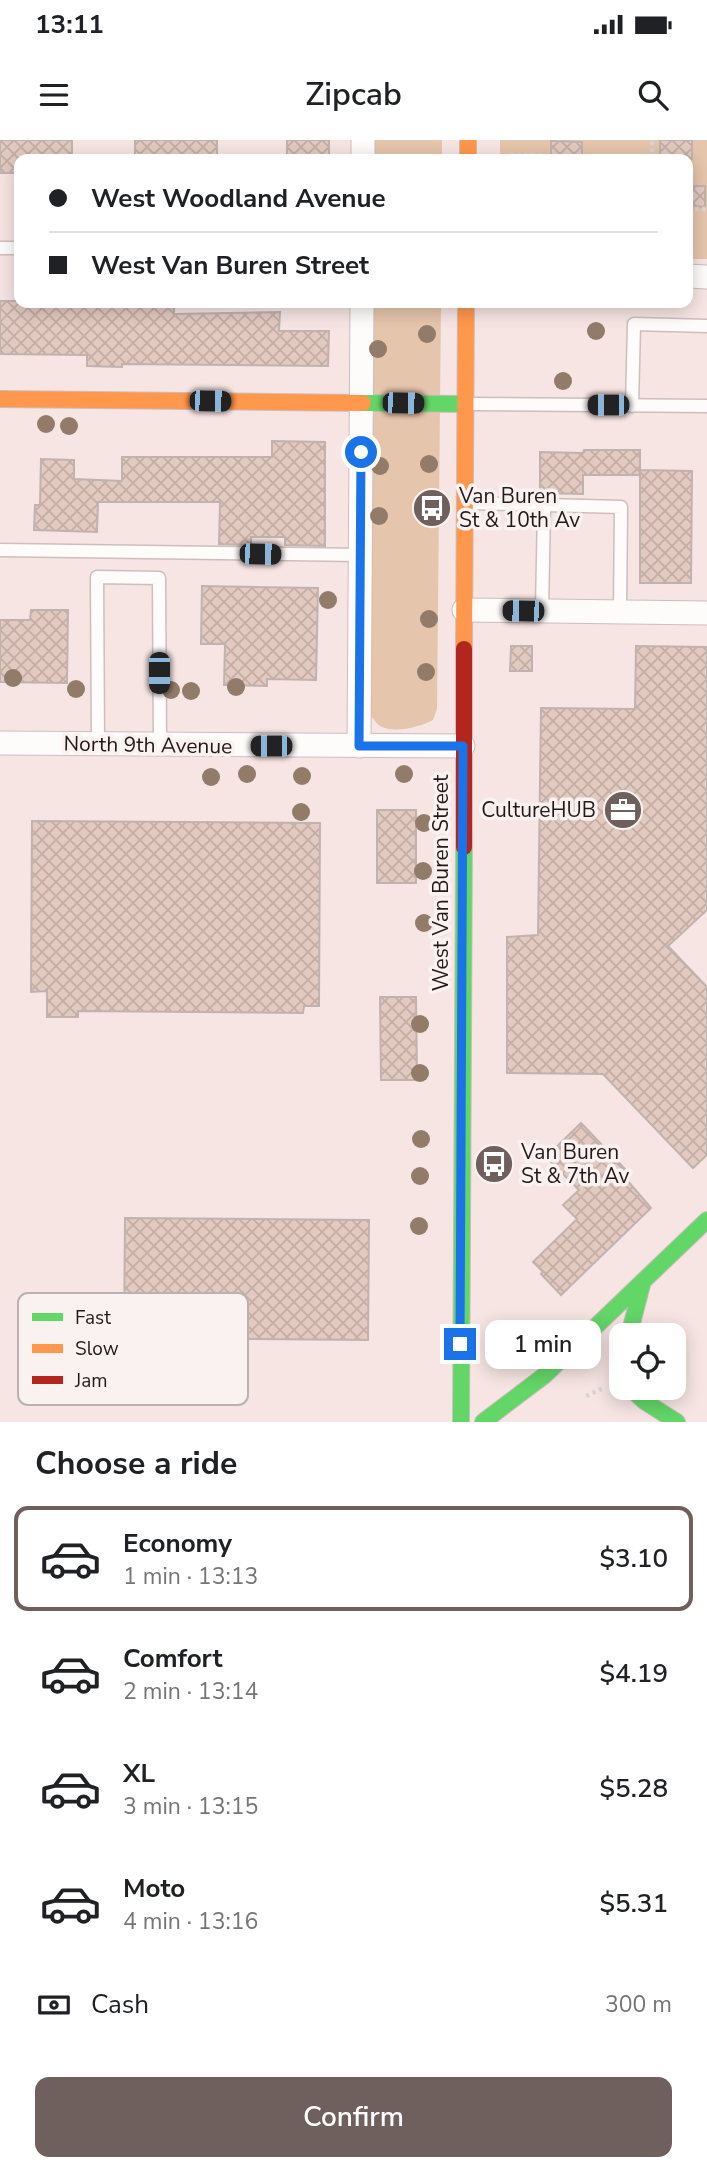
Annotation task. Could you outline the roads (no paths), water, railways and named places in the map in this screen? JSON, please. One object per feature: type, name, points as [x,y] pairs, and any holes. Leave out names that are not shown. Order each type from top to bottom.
[{"type":"main road","name":"West Van Buren Street","points":[[461,1422],[466,308]]},
{"type":"main road","points":[[0,399],[465,404]]},
{"type":"main road","points":[[482,1422],[545,1375],[705,1224]]},
{"type":"main road","points":[[632,1323],[643,1281]]},
{"type":"main road","points":[[643,1400],[677,1422]]},
{"type":"street","points":[[359,746],[362,308]]},
{"type":"street","points":[[464,610],[707,613]]},
{"type":"street","name":"North 9th Avenue","points":[[0,743],[463,746]]},
{"type":"lane","points":[[632,405],[634,324],[707,326]]},
{"type":"lane","points":[[465,404],[707,406]]},
{"type":"lane","points":[[464,503],[621,507],[620,612]]},
{"type":"lane","points":[[542,611],[544,506]]},
{"type":"lane","points":[[0,550],[360,555]]},
{"type":"lane","points":[[98,744],[97,577],[159,578],[160,745]]},
{"type":"place","name":"Van Buren St & 10th Av","points":[[432,508]]},
{"type":"place","name":"CultureHUB","points":[[623,810]]},
{"type":"place","name":"Van Buren St & 7th Av","points":[[494,1164]]}]
